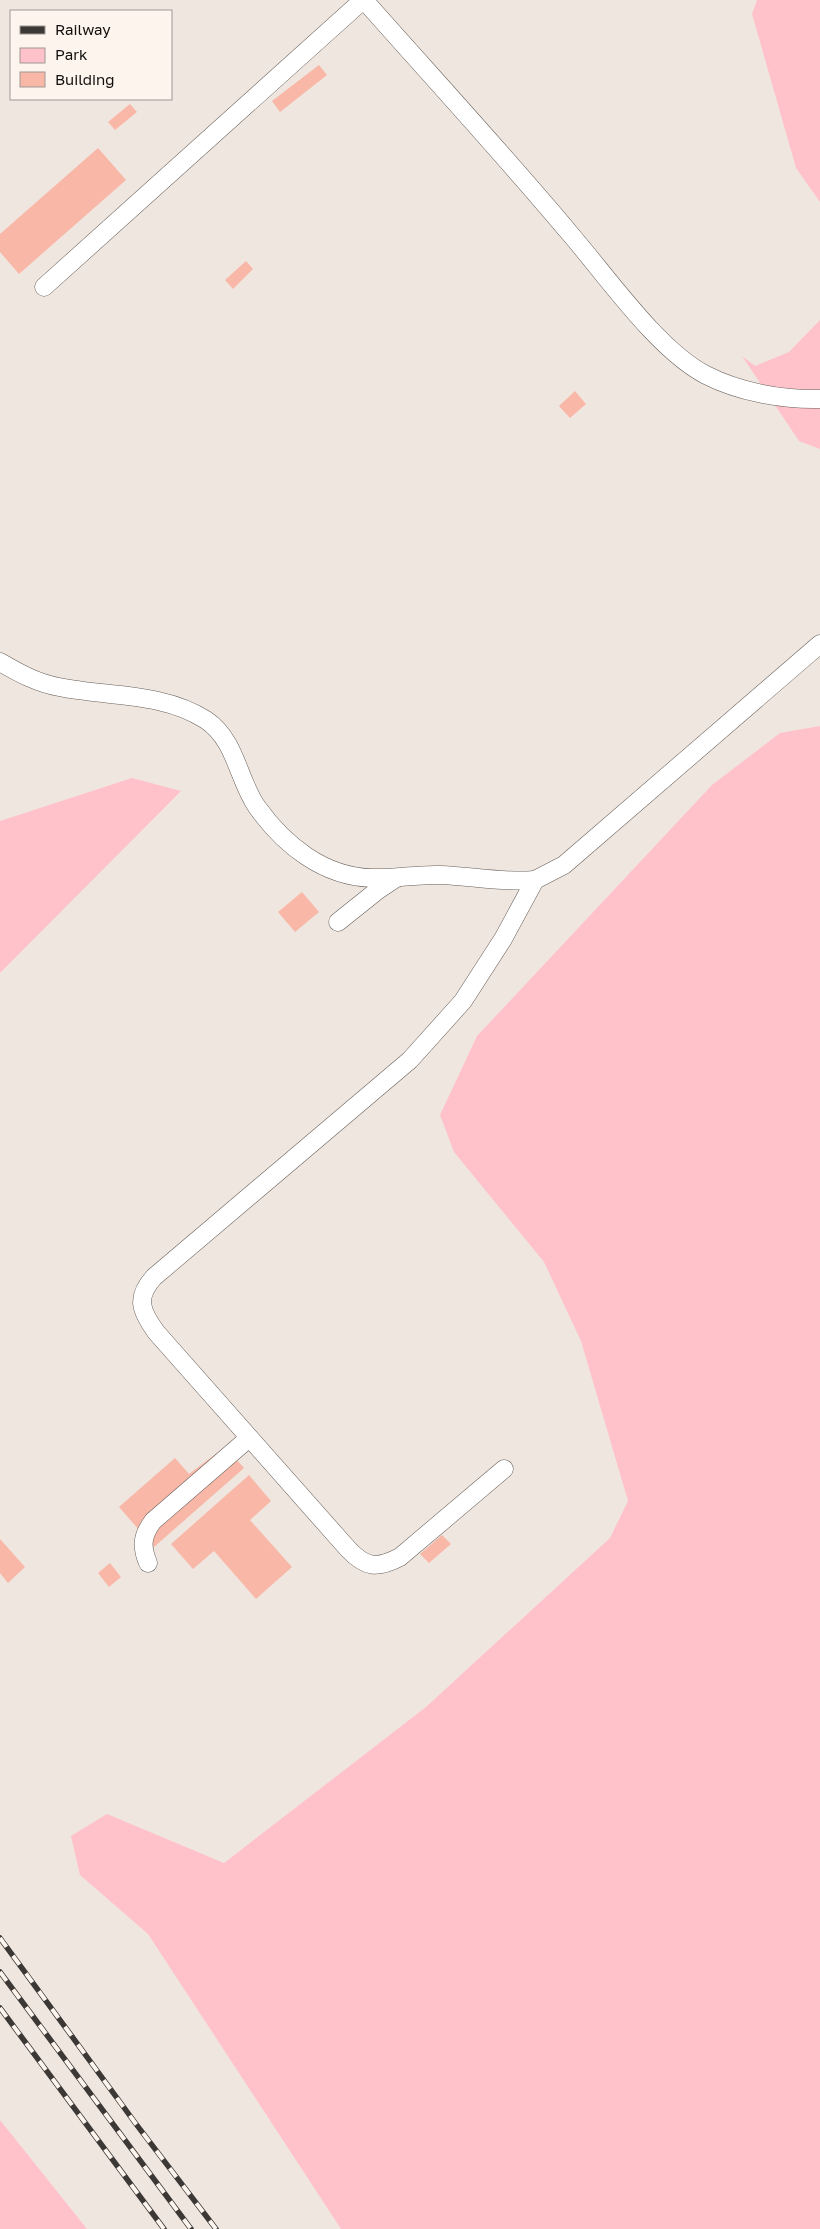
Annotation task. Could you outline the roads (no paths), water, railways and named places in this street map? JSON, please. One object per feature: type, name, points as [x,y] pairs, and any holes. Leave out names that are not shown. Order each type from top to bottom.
[{"type":"lane","points":[[44,287],[364,0],[659,337],[684,360],[706,375],[754,392],[800,399],[820,399]]},
{"type":"lane","points":[[0,662],[42,683],[82,691],[114,693],[169,705],[191,712],[206,720],[226,741],[256,806],[277,832],[296,849],[319,864],[337,872],[371,878],[443,875],[487,880],[535,880],[564,865],[820,644]]},
{"type":"lane","points":[[338,922],[396,878]]},
{"type":"lane","points":[[504,1469],[400,1557],[389,1563],[372,1566],[356,1558],[249,1438],[156,1332],[147,1319],[142,1305],[144,1288],[154,1277],[279,1170],[364,1101],[410,1060],[463,1002],[486,967],[535,880]]},
{"type":"lane","points":[[148,1563],[143,1546],[144,1537],[153,1521],[249,1438]]},
{"type":"railway","points":[[0,1938],[136,2124],[216,2229]]},
{"type":"railway","points":[[0,1972],[191,2229]]},
{"type":"railway","points":[[0,2008],[164,2229]]}]
